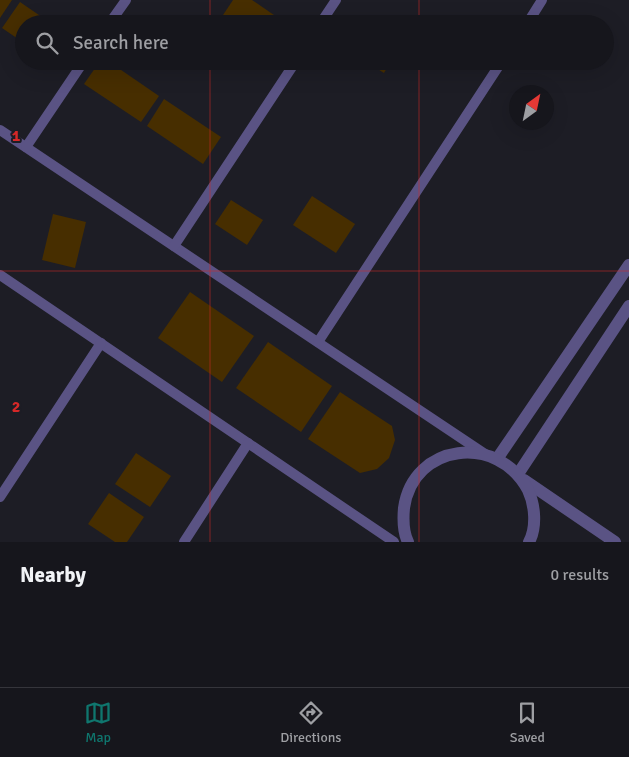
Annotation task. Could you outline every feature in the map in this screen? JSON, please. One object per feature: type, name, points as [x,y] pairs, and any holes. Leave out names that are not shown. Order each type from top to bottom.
[{"type":"street","points":[[116,15],[126,0]]},
{"type":"street","points":[[326,15],[336,0]]},
{"type":"street","points":[[533,15],[542,0]]},
{"type":"street","points":[[26,147],[78,70]]},
{"type":"street","points":[[174,246],[290,70]]},
{"type":"street","points":[[318,342],[496,70]]},
{"type":"street","points":[[0,130],[492,457],[508,465],[520,477],[614,542]]},
{"type":"street","points":[[492,457],[629,265]]},
{"type":"street","points":[[0,275],[394,542]]},
{"type":"street","points":[[520,477],[629,306]]},
{"type":"street","points":[[0,497],[100,343]]},
{"type":"street","points":[[184,542],[248,443]]},
{"type":"street","points":[[408,542],[403,519],[406,499],[414,481],[428,466],[446,456],[466,452],[492,457]]},
{"type":"street","points":[[520,477],[531,497],[535,517],[532,537],[529,542]]},
{"type":"building","points":[[0,0],[12,0],[0,18]]},
{"type":"building","points":[[233,0],[252,0],[274,15],[223,15]]},
{"type":"building","points":[[20,2],[39,15],[15,15],[15,37],[2,28]]},
{"type":"building","points":[[94,70],[121,70],[159,96],[141,122],[84,84]]},
{"type":"building","points":[[164,99],[221,137],[203,164],[147,126]]},
{"type":"building","points":[[312,196],[355,224],[336,253],[293,225]]},
{"type":"building","points":[[231,200],[263,220],[247,245],[215,224]]},
{"type":"building","points":[[53,214],[86,222],[75,268],[42,260]]},
{"type":"building","points":[[190,292],[254,336],[222,382],[158,338]]},
{"type":"building","points":[[268,342],[332,386],[301,432],[236,388]]},
{"type":"building","points":[[340,392],[392,426],[395,440],[389,458],[377,469],[360,473],[308,439]]},
{"type":"building","points":[[136,453],[171,476],[150,507],[115,484]]},
{"type":"building","points":[[109,493],[144,517],[127,542],[115,542],[88,524]]}]
